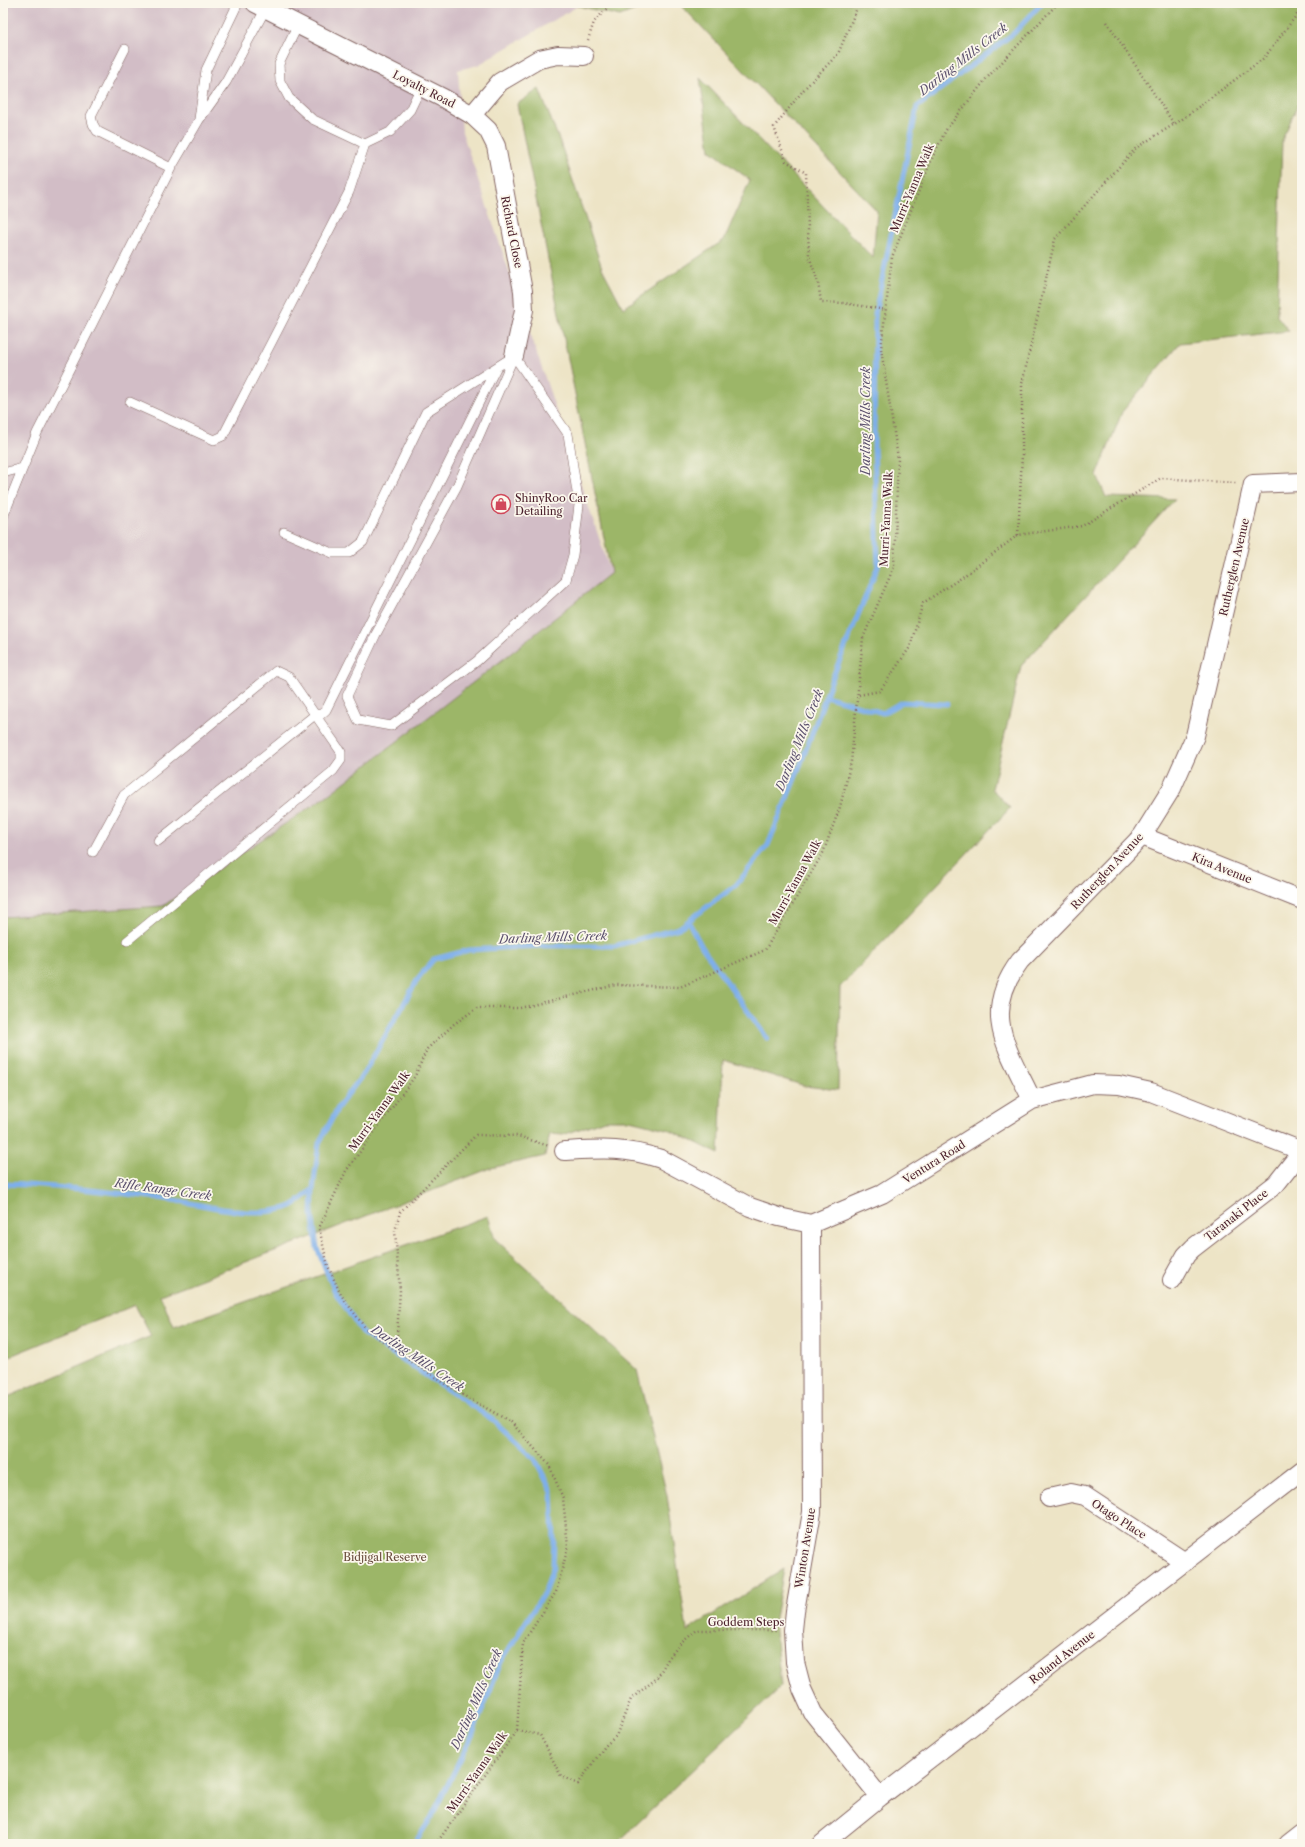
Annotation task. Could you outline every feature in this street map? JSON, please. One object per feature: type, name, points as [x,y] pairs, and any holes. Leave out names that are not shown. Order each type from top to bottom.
[{"type":"street","name":"Loyalty Road","points":[[260,6],[421,87],[472,115]]},
{"type":"street","points":[[472,115],[500,82],[539,59],[558,55],[584,56]]},
{"type":"street","name":"Richard Close","points":[[472,115],[488,130],[496,146],[524,291],[524,310],[514,356]]},
{"type":"street","points":[[1253,484],[1302,482]]},
{"type":"street","name":"Rutherglen Avenue","points":[[1032,1100],[1004,1040],[1000,1025],[999,1012],[1005,984],[1020,961],[1142,836],[1172,788],[1195,736],[1253,484]]},
{"type":"street","name":"Kira Avenue","points":[[1142,836],[1302,900]]},
{"type":"street","name":"Ventura Road","points":[[811,1224],[882,1194],[1032,1100],[1080,1086],[1093,1084],[1133,1088],[1151,1092],[1302,1151]]},
{"type":"street","points":[[564,1151],[616,1149],[645,1154],[661,1159],[750,1206],[779,1217],[811,1224]]},
{"type":"street","name":"Taranaki Place","points":[[1172,1280],[1186,1255],[1193,1248],[1276,1184],[1302,1151]]},
{"type":"street","name":"Winton Avenue","points":[[811,1224],[812,1512],[798,1590],[793,1630],[796,1669],[802,1689],[813,1713],[880,1798]]},
{"type":"street","name":"Roland Avenue","points":[[822,1844],[1302,1471]]},
{"type":"street","name":"Otago Place","points":[[1049,1498],[1071,1493],[1085,1496],[1185,1562]]},
{"type":"street","points":[[1288,1844],[1302,1833]]},
{"type":"lane","points":[[199,120],[206,70],[238,3]]},
{"type":"lane","points":[[3,517],[37,433],[171,168],[199,120],[226,82],[260,6]]},
{"type":"lane","points":[[298,25],[278,64],[280,81],[289,98],[312,119],[365,144]]},
{"type":"lane","points":[[125,49],[91,116],[93,124],[97,131],[171,168]]},
{"type":"lane","points":[[130,402],[214,440],[224,436],[349,192],[365,144],[390,132],[410,110],[421,87]]},
{"type":"lane","points":[[514,356],[568,434],[579,505],[573,555],[566,580],[477,661],[391,726],[358,720],[347,696],[376,634],[457,486],[514,356]]},
{"type":"lane","points":[[284,532],[332,553],[349,553],[363,542],[426,412],[514,356]]},
{"type":"lane","points":[[158,841],[326,710],[496,368]]},
{"type":"lane","points":[[3,473],[22,468]]},
{"type":"lane","points":[[93,852],[124,795],[276,671],[289,677],[341,752],[341,760],[337,767],[127,941]]},
{"type":"path","points":[[584,56],[594,22],[612,3]]},
{"type":"path","points":[[859,3],[838,54],[805,88],[774,127],[786,161],[806,173],[809,256],[818,282],[821,302],[844,302],[886,310]]},
{"type":"path","name":"Murri-Yanna Walk","points":[[436,1844],[517,1730],[523,1643],[556,1592],[568,1547],[563,1498],[550,1465],[512,1422],[461,1394],[409,1360],[366,1329],[340,1295],[328,1266],[320,1228],[346,1171],[415,1076],[427,1049],[454,1024],[477,1008],[520,1008],[616,985],[680,987],[765,950],[822,853],[840,808],[851,762],[859,695],[863,638],[894,566],[898,458],[881,349],[892,257],[933,156],[946,130],[986,79],[1058,3]]},
{"type":"path","points":[[1018,535],[1022,455],[1022,384],[1055,240],[1136,148],[1174,124],[1264,58],[1302,8]]},
{"type":"path","points":[[1107,22],[1174,124]]},
{"type":"path","points":[[859,695],[880,691],[910,647],[923,603],[961,578],[1018,535],[1082,526],[1161,478],[1253,484]]},
{"type":"path","name":"Murri-Yanna Walk","points":[[409,1360],[401,1347],[397,1334],[400,1291],[395,1231],[400,1212],[476,1135],[518,1136],[564,1151]]},
{"type":"path","name":"Goddem Steps","points":[[517,1730],[540,1734],[561,1776],[578,1784],[605,1746],[616,1736],[631,1699],[657,1678],[668,1658],[697,1630],[793,1630]]},
{"type":"shaded area","points":[[3,3],[580,3],[578,6],[478,65],[458,70],[462,132],[611,573],[515,650],[328,795],[163,906],[3,917]]},
{"type":"green space","points":[[580,3],[654,3],[620,16],[578,6]]},
{"type":"green space","name":"Bidjigal Reserve","points":[[679,3],[1302,3],[1302,96],[1282,140],[1277,316],[1289,331],[1180,343],[1122,412],[1097,476],[1106,497],[1175,499],[1021,666],[992,789],[1010,808],[840,987],[838,1090],[805,1086],[723,1060],[719,1154],[670,1130],[630,1120],[604,1120],[563,1135],[550,1134],[545,1156],[491,1168],[160,1295],[174,1327],[488,1216],[495,1239],[637,1370],[667,1496],[687,1631],[784,1569],[774,1623],[781,1686],[616,1844],[3,1844],[3,1399],[151,1336],[135,1305],[3,1359],[3,917],[163,906],[328,795],[515,650],[611,573],[517,104],[539,89],[560,142],[602,268],[623,308],[724,240],[750,180],[710,150],[700,78],[873,258],[877,211]]},
{"type":"waterway","name":"Darling Mills Creek","points":[[414,1844],[431,1818],[472,1736],[501,1662],[545,1591],[553,1567],[554,1540],[552,1492],[535,1459],[493,1420],[363,1334],[335,1292],[317,1248],[312,1213],[313,1189],[319,1143],[339,1106],[364,1073],[419,977],[434,959],[469,950],[540,946],[614,946],[679,928],[736,885],[768,845],[800,766],[830,684],[878,566],[874,445],[875,314],[917,107],[1014,33],[1042,3]]},
{"type":"waterway","points":[[826,696],[883,713],[902,702],[947,704]]},
{"type":"waterway","points":[[688,921],[702,947],[767,1038]]},
{"type":"waterway","name":"Rifle Range Creek","points":[[3,1184],[46,1186],[109,1192],[172,1200],[243,1212],[272,1211],[290,1207],[301,1200],[313,1189]]},
{"type":"place","name":"ShinyRoo Car Detailing","points":[[501,504]]}]
